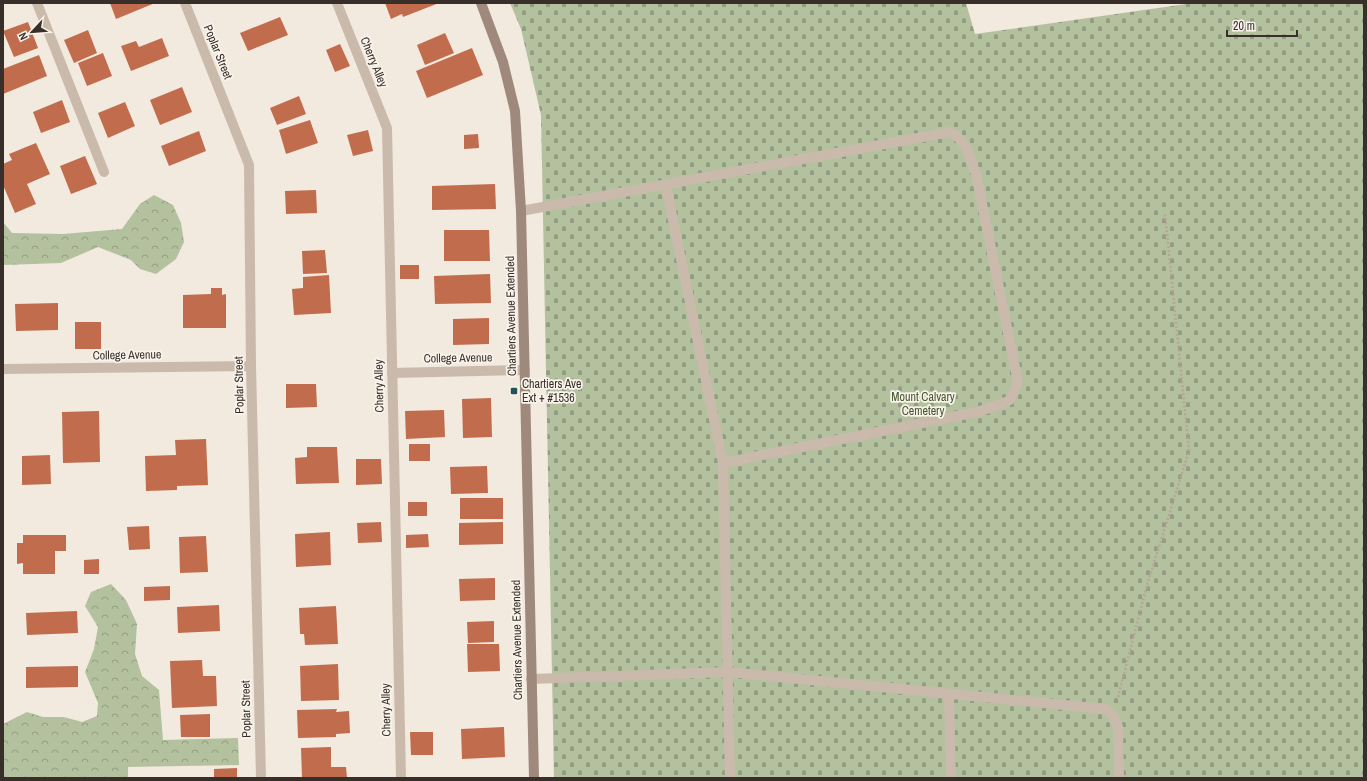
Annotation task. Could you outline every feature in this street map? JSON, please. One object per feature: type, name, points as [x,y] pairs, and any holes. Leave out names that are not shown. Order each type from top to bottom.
[{"type":"street","points":[[37,3],[104,172]]},
{"type":"street","name":"Poplar Street","points":[[185,3],[249,165],[251,366],[260,778]]},
{"type":"street","name":"Cherry Alley","points":[[337,3],[387,128],[401,778]]},
{"type":"street","name":"Chartiers Avenue Extended","points":[[481,3],[503,62],[515,111],[521,211],[534,778]]},
{"type":"street","points":[[521,211],[666,186],[950,132],[959,137],[965,145],[976,174],[1018,382],[1010,400],[977,412],[723,463]]},
{"type":"street","points":[[666,186],[723,463],[730,778]]},
{"type":"street","name":"College Avenue","points":[[3,369],[251,366]]},
{"type":"street","name":"College Avenue","points":[[392,372],[525,370]]},
{"type":"street","points":[[531,679],[728,672],[1105,709],[1113,715],[1118,727],[1119,778]]},
{"type":"street","points":[[949,694],[950,778]]},
{"type":"path","points":[[1113,715],[1147,585],[1189,451],[1165,214]]},
{"type":"green space","name":"Mount Calvary Cemetery","points":[[510,3],[966,3],[975,34],[1193,3],[1364,3],[1364,778],[554,778],[541,115],[521,29]]},
{"type":"green space","points":[[154,195],[173,205],[181,223],[184,242],[176,259],[156,274],[140,269],[131,260],[98,247],[61,263],[3,265],[3,222],[12,233],[63,234],[122,229],[140,204]]},
{"type":"green space","points":[[111,584],[126,600],[137,624],[135,654],[142,676],[159,690],[163,740],[238,738],[239,765],[128,767],[128,778],[3,778],[3,724],[27,712],[43,717],[64,717],[82,722],[97,716],[98,703],[85,672],[94,649],[98,627],[85,606],[91,592]]},
{"type":"building","points":[[110,3],[155,3],[116,19]]},
{"type":"building","points":[[385,3],[439,3],[403,17],[402,14],[391,19]]},
{"type":"building","points":[[280,17],[288,35],[248,51],[240,33]]},
{"type":"building","points":[[28,22],[38,48],[14,57],[3,31]]},
{"type":"building","points":[[88,30],[97,53],[74,63],[64,40]]},
{"type":"building","points":[[445,33],[454,53],[425,65],[417,45]]},
{"type":"building","points":[[162,38],[169,56],[131,71],[121,46],[136,41],[139,47]]},
{"type":"building","points":[[340,44],[350,66],[335,72],[326,50]]},
{"type":"building","points":[[472,48],[483,75],[427,98],[416,71]]},
{"type":"building","points":[[103,53],[112,76],[87,86],[78,63]]},
{"type":"building","points":[[39,55],[47,76],[3,94],[3,69]]},
{"type":"building","points":[[182,87],[192,112],[160,125],[150,100]]},
{"type":"building","points":[[299,96],[306,114],[277,125],[270,108]]},
{"type":"building","points":[[62,100],[70,122],[41,133],[33,112]]},
{"type":"building","points":[[125,102],[135,126],[108,138],[98,113]]},
{"type":"building","points":[[310,120],[318,143],[286,154],[279,130]]},
{"type":"building","points":[[368,130],[373,151],[353,156],[347,135]]},
{"type":"building","points":[[199,131],[206,151],[169,166],[161,146]]},
{"type":"building","points":[[478,134],[479,148],[464,149],[464,135]]},
{"type":"building","points":[[36,143],[50,174],[27,184],[36,204],[15,213],[3,185],[3,164],[12,160],[9,154]]},
{"type":"building","points":[[85,156],[97,184],[71,194],[60,166]]},
{"type":"building","points":[[495,184],[496,209],[432,210],[432,186]]},
{"type":"building","points":[[316,190],[317,213],[286,214],[285,191]]},
{"type":"building","points":[[444,230],[489,230],[490,261],[444,261]]},
{"type":"building","points":[[325,250],[327,273],[303,274],[302,251]]},
{"type":"building","points":[[400,265],[419,265],[419,279],[400,279]]},
{"type":"building","points":[[490,274],[491,303],[435,304],[434,276]]},
{"type":"building","points":[[329,275],[331,313],[294,315],[292,289],[303,288],[303,277]]},
{"type":"building","points":[[211,288],[222,288],[222,295],[226,294],[226,328],[183,328],[183,295],[211,294]]},
{"type":"building","points":[[58,303],[58,330],[16,331],[15,304]]},
{"type":"building","points":[[489,318],[489,344],[453,345],[453,319]]},
{"type":"building","points":[[75,322],[101,322],[101,349],[75,349]]},
{"type":"building","points":[[286,384],[316,384],[317,407],[286,408]]},
{"type":"building","points":[[491,398],[492,437],[463,438],[462,399]]},
{"type":"building","points":[[444,410],[445,437],[406,439],[405,411]]},
{"type":"building","points":[[99,411],[100,462],[63,463],[62,412]]},
{"type":"building","points":[[206,439],[208,485],[177,486],[177,490],[146,491],[145,456],[176,455],[175,440]]},
{"type":"building","points":[[409,444],[430,444],[430,461],[409,461]]},
{"type":"building","points":[[307,447],[337,447],[339,483],[296,484],[295,458],[307,457]]},
{"type":"building","points":[[50,455],[51,484],[22,485],[22,456]]},
{"type":"building","points":[[356,459],[381,459],[382,484],[356,485]]},
{"type":"building","points":[[487,466],[488,493],[451,494],[450,467]]},
{"type":"building","points":[[460,498],[503,498],[503,519],[460,519]]},
{"type":"building","points":[[408,502],[427,502],[427,516],[408,516]]},
{"type":"building","points":[[381,522],[382,542],[358,543],[357,523]]},
{"type":"building","points":[[503,522],[503,544],[459,545],[459,523]]},
{"type":"building","points":[[149,526],[150,549],[129,550],[127,527]]},
{"type":"building","points":[[330,532],[331,565],[296,567],[295,534]]},
{"type":"building","points":[[428,534],[429,547],[406,548],[406,535]]},
{"type":"building","points":[[23,535],[66,535],[66,551],[55,551],[55,574],[23,574],[23,563],[17,564],[17,543],[23,543]]},
{"type":"building","points":[[206,536],[208,572],[180,573],[179,537]]},
{"type":"building","points":[[99,559],[99,574],[84,574],[84,560]]},
{"type":"building","points":[[495,578],[495,600],[460,601],[459,579]]},
{"type":"building","points":[[170,586],[170,600],[144,601],[144,587]]},
{"type":"building","points":[[219,605],[220,631],[178,633],[177,607]]},
{"type":"building","points":[[336,606],[338,644],[305,645],[304,634],[300,634],[299,608]]},
{"type":"building","points":[[77,611],[78,633],[27,635],[26,613]]},
{"type":"building","points":[[494,621],[494,642],[468,643],[467,622]]},
{"type":"building","points":[[467,644],[499,644],[500,671],[468,672]]},
{"type":"building","points":[[202,660],[203,676],[216,676],[217,706],[172,708],[170,661]]},
{"type":"building","points":[[338,664],[339,700],[301,701],[300,666]]},
{"type":"building","points":[[78,666],[78,687],[26,688],[26,667]]},
{"type":"building","points":[[337,709],[336,712],[349,711],[350,733],[336,734],[336,737],[298,738],[297,710]]},
{"type":"building","points":[[210,714],[210,737],[181,737],[180,715]]},
{"type":"building","points":[[504,727],[505,757],[462,759],[461,729]]},
{"type":"building","points":[[410,732],[433,732],[433,755],[411,755]]},
{"type":"building","points":[[331,747],[331,767],[346,767],[347,778],[302,778],[301,748]]},
{"type":"building","points":[[237,768],[237,778],[214,778],[214,769]]},
{"type":"place","name":"Chartiers Ave Ext + #1536","points":[[514,391]]}]
